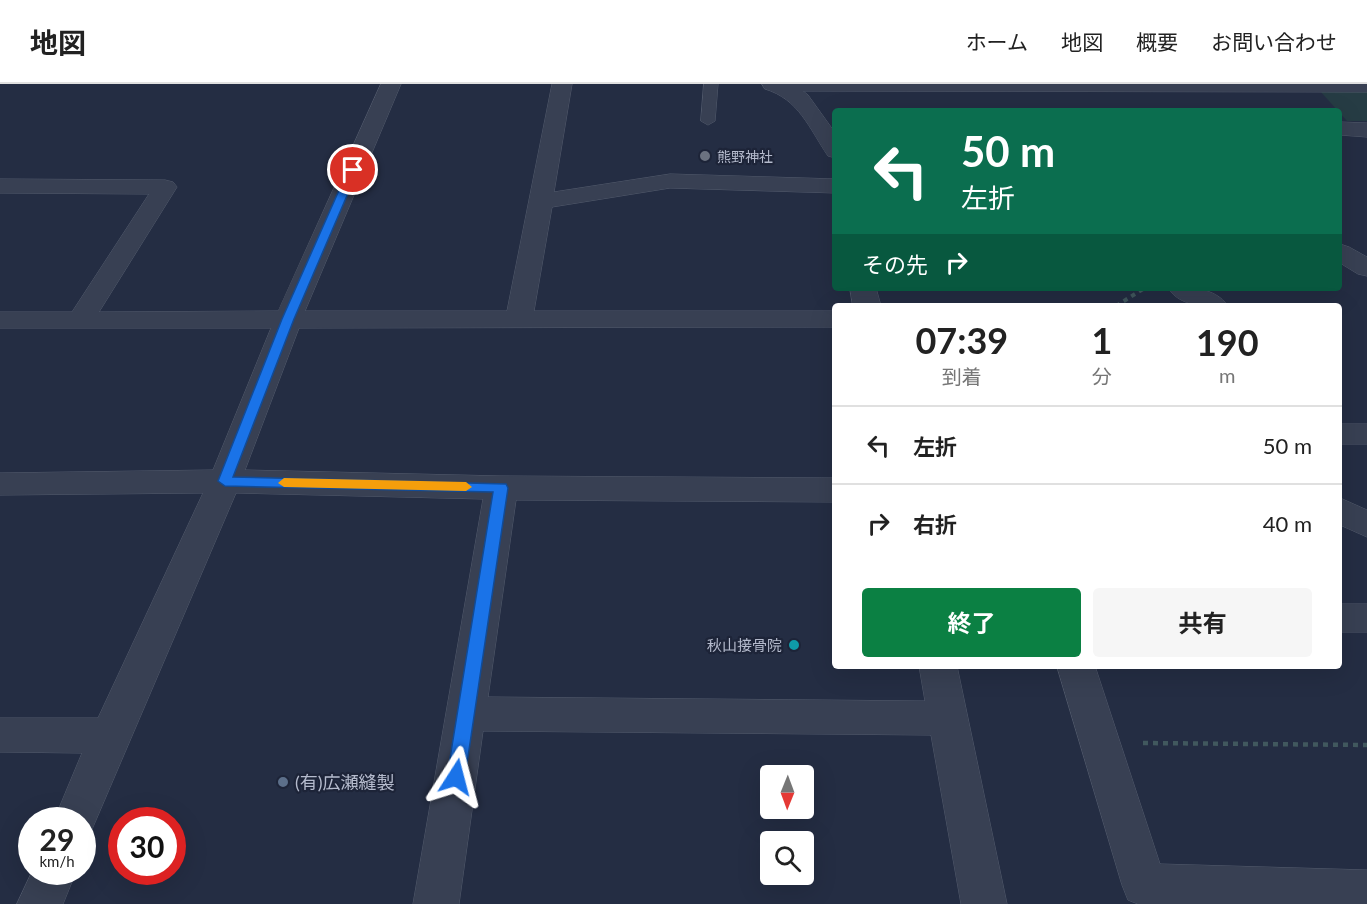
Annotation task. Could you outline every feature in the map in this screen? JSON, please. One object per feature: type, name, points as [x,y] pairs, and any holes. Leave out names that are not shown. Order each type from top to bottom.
[{"type":"street","points":[[80,807],[225,481],[288,319],[391,84]]},
{"type":"street","points":[[519,319],[562,84]]},
{"type":"street","points":[[778,87],[800,85],[911,94],[980,85],[1367,86]]},
{"type":"street","points":[[778,87],[801,99],[832,145]]},
{"type":"street","points":[[1342,129],[1367,130]]},
{"type":"street","points":[[540,202],[670,181],[832,186]]},
{"type":"street","points":[[0,186],[165,187],[81,319]]},
{"type":"street","points":[[1342,253],[1367,268]]},
{"type":"street","points":[[1186,291],[1208,303]]},
{"type":"street","points":[[0,320],[832,319]]},
{"type":"street","points":[[0,484],[225,481],[501,488],[832,490]]},
{"type":"street","points":[[436,904],[501,488]]},
{"type":"street","points":[[1342,618],[1367,618]]},
{"type":"street","points":[[939,669],[984,904]]},
{"type":"street","points":[[1077,669],[1144,885],[1367,892]]},
{"type":"street","points":[[466,714],[948,718]]},
{"type":"street","points":[[0,735],[110,736]]},
{"type":"street","points":[[40,904],[48,885]]},
{"type":"lane","points":[[708,121],[711,84]]},
{"type":"path","points":[[1121,303],[1139,291]]},
{"type":"path","points":[[1099,743],[1367,745]]},
{"type":"shaded area","points":[[1320,91],[1367,91],[1367,121],[1347,121],[1342,115],[1342,108],[1335,108]]},
{"type":"slow traffic","points":[[284,483],[466,487]]},
{"type":"place","name":"熊野神社","points":[[705,156]]},
{"type":"place","name":"秋山接骨院","points":[[794,645]]},
{"type":"place","name":"(有)広瀬縫製","points":[[283,782]]},
{"type":"route","points":[[353,170],[288,319],[225,481],[501,488],[456,777]]}]
